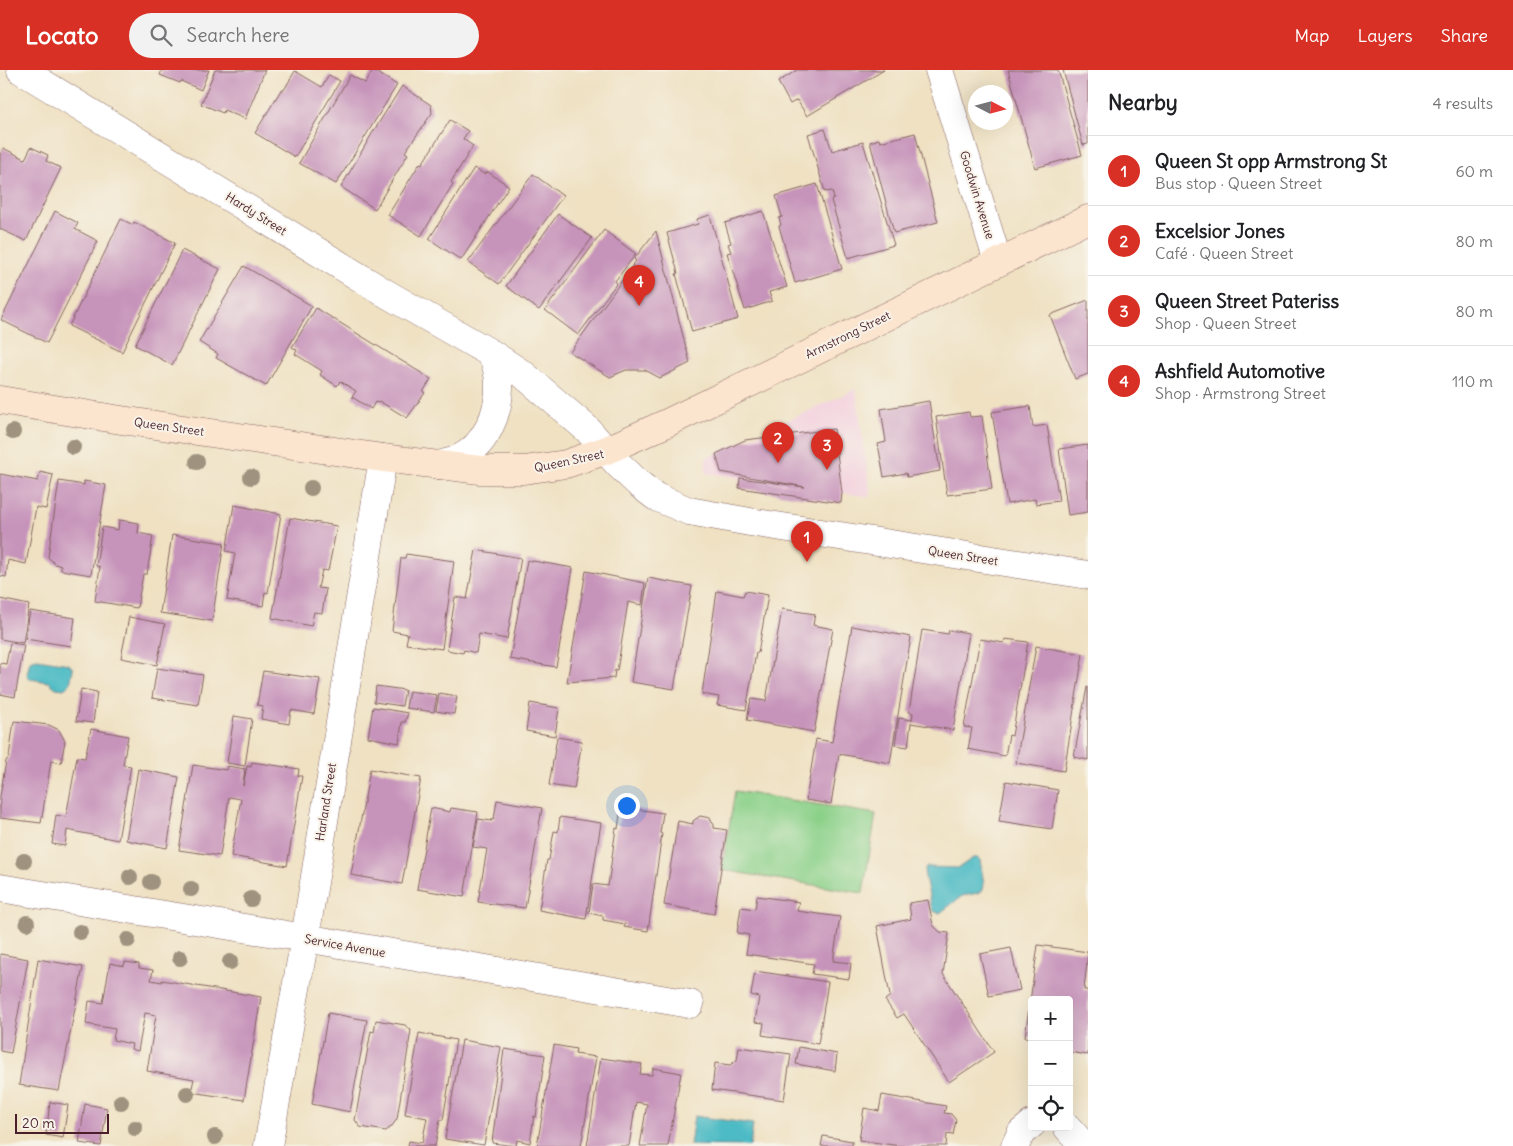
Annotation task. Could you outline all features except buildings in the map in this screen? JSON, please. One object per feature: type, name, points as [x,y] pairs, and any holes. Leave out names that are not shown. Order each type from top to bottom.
[{"type":"street","name":"Hardy Street","points":[[21,70],[387,294],[492,354],[524,375],[553,399],[587,428],[607,450]]},
{"type":"street","name":"Goodwin Avenue","points":[[939,70],[998,262]]},
{"type":"street","name":"Armstrong Street","points":[[607,450],[688,413],[1088,219]]},
{"type":"street","points":[[439,465],[458,459],[474,447],[486,433],[494,416],[500,384],[492,354]]},
{"type":"street","name":"Queen Street","points":[[0,400],[122,420],[383,458],[480,470],[524,470],[566,464],[607,450],[618,464],[656,497],[689,511],[807,532],[1088,576]]},
{"type":"street","name":"Harland Street","points":[[268,1146],[305,938],[383,458]]},
{"type":"street","name":"Service Avenue","points":[[0,888],[690,1004]]},
{"type":"street","points":[[1015,1146],[1021,1133],[1028,1127]]},
{"type":"street","points":[[1071,1131],[1077,1138],[1079,1146]]},
{"type":"shaded area","points":[[856,389],[871,497],[706,473],[706,458]]},
{"type":"green space","points":[[735,791],[876,814],[863,893],[722,870]]},
{"type":"water","points":[[37,659],[69,664],[73,669],[70,684],[64,689],[56,688],[49,682],[30,679],[27,674],[30,661]]},
{"type":"water","points":[[973,858],[980,860],[984,884],[983,890],[978,893],[962,896],[940,913],[935,912],[932,909],[924,872],[925,869],[927,867],[958,868]]},
{"type":"water","points":[[694,1116],[753,1124],[750,1146],[690,1145]]},
{"type":"place","name":"Ashfield Automotive","points":[[639,306]]},
{"type":"place","name":"Excelsior Jones","points":[[778,463]]},
{"type":"place","name":"Queen Street Pateriss","points":[[827,470]]},
{"type":"place","name":"Queen St opp Armstrong St","points":[[807,562]]}]
